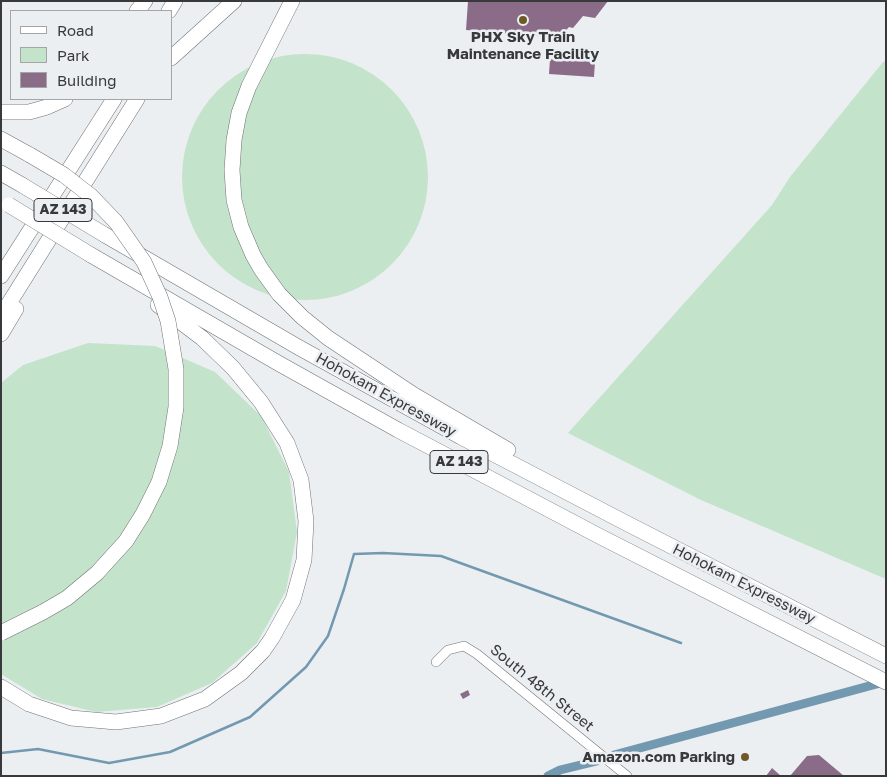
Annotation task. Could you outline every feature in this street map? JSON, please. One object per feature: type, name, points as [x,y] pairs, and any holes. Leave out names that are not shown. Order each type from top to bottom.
[{"type":"highway","points":[[172,57],[234,1]]},
{"type":"highway","points":[[292,1],[249,86],[239,113],[234,140],[232,170],[236,207],[247,242],[261,269],[290,306],[345,350],[453,418],[565,481],[628,524]]},
{"type":"highway","points":[[1,112],[29,112],[63,100]]},
{"type":"highway","points":[[1,276],[113,100]]},
{"type":"highway","points":[[1,316],[136,100]]},
{"type":"highway","points":[[1,139],[64,175],[91,196],[116,222],[141,256],[155,284],[168,321],[176,369],[176,408],[170,446],[159,482],[144,514],[126,541],[98,573],[67,598],[1,634]]},
{"type":"highway","name":"Hohokam Expressway","points":[[1,173],[362,383],[628,524],[886,655]]},
{"type":"highway","name":"Hohokam Expressway","points":[[5,203],[278,363],[406,434],[560,516],[886,682]]},
{"type":"highway","points":[[1,334],[36,274],[69,207]]},
{"type":"highway","points":[[1,687],[18,698],[42,709],[88,721],[131,721],[176,712],[219,691],[263,651],[280,626],[293,600],[302,572],[306,535],[303,493],[292,456],[268,412],[233,368],[202,338],[91,255]]},
{"type":"highway","points":[[835,656],[886,691]]},
{"type":"street","name":"South 48th Street","points":[[436,662],[448,650],[464,646],[478,654],[625,775]]},
{"type":"green space","points":[[305,54],[329,56],[352,63],[373,75],[392,90],[407,109],[419,130],[426,153],[428,177],[426,201],[419,224],[407,245],[392,264],[373,279],[352,291],[329,298],[305,300],[281,298],[258,291],[237,279],[218,264],[203,245],[191,224],[184,201],[182,177],[184,153],[191,130],[203,109],[218,90],[237,75],[258,63],[281,56]]},
{"type":"green space","points":[[886,61],[886,579],[701,500],[568,433],[772,205],[790,177],[883,62]]},
{"type":"green space","points":[[88,343],[155,346],[215,372],[261,416],[289,472],[297,532],[286,591],[257,643],[212,683],[157,707],[96,712],[42,699],[1,674],[1,383],[23,365]]},
{"type":"building","name":"PHX Sky Train Maintenance Facility","points":[[468,1],[608,1],[595,18],[583,16],[573,28],[569,27],[559,38],[466,30]]},
{"type":"building","points":[[550,59],[595,62],[594,77],[549,74]]},
{"type":"building","points":[[468,690],[470,695],[463,699],[460,694]]},
{"type":"building","points":[[819,755],[844,776],[790,776],[807,756]]},
{"type":"building","points":[[772,768],[781,776],[766,776]]},
{"type":"waterway","points":[[1,753],[38,749],[109,763],[170,752],[250,717],[306,667],[328,636],[354,554],[383,553],[441,556],[681,643]]},
{"type":"waterway","points":[[614,755],[884,682]]},
{"type":"waterway","points":[[548,776],[560,770],[597,761]]},
{"type":"place","name":"PHX Sky Train Maintenance Facility","points":[[523,20]]},
{"type":"place","name":"Amazon.com Parking","points":[[745,757]]}]
